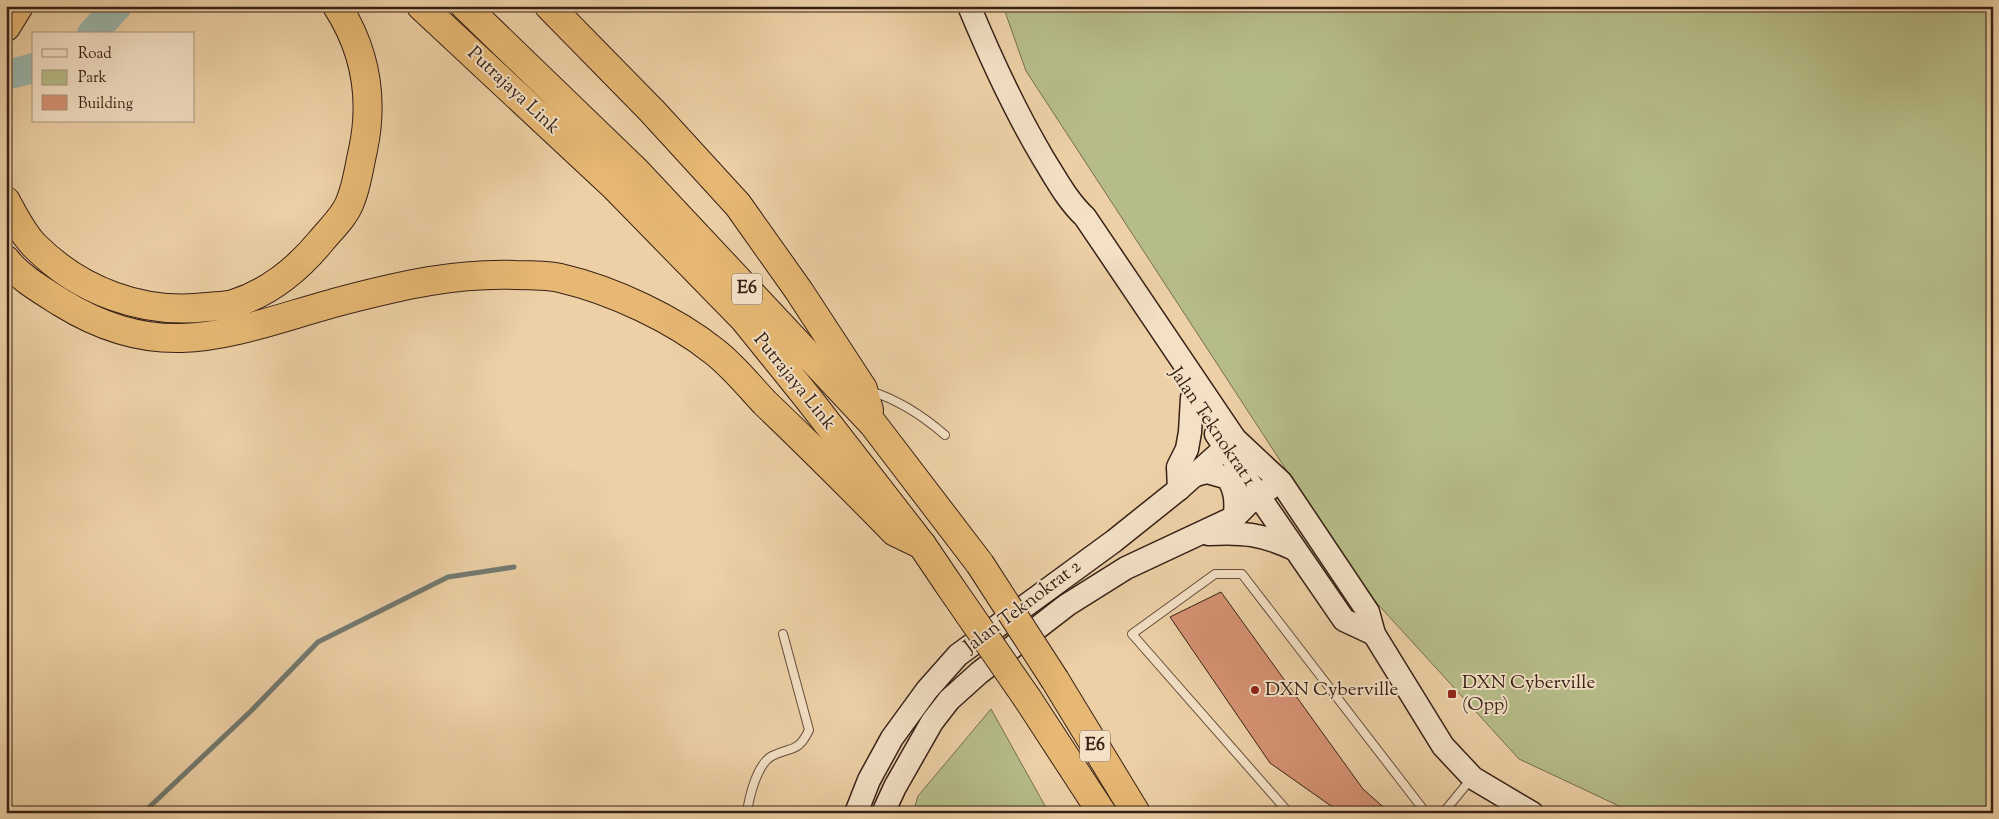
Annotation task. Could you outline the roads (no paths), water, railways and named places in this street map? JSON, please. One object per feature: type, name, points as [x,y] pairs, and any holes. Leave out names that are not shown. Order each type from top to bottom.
[{"type":"highway","points":[[6,27],[19,6]]},
{"type":"highway","points":[[6,201],[34,245],[89,286],[121,300],[154,308],[194,309],[232,304],[270,287],[304,262],[327,234],[350,203],[357,174],[368,124],[367,84],[352,29],[337,6]]},
{"type":"highway","name":"Putrajaya Link","points":[[421,6],[614,186],[744,320],[807,397],[922,545],[1027,698],[1102,813]]},
{"type":"highway","name":"Putrajaya Link","points":[[465,6],[494,32],[636,172],[873,424],[980,564],[1055,680],[1136,813]]},
{"type":"highway","points":[[549,6],[652,111],[738,205],[800,291],[863,390],[873,424]]},
{"type":"highway","points":[[6,260],[12,267],[45,292],[82,315],[117,329],[155,338],[196,338],[238,332],[344,300],[436,279],[491,274],[560,278],[616,297],[660,317],[717,353],[895,532],[922,545]]},
{"type":"main road","name":"Jalan Teknokrat 1","points":[[969,6],[996,69],[1027,130],[1070,203],[1085,217],[1230,443],[1258,495],[1344,620],[1374,634]]},
{"type":"main road","name":"Jalan Teknokrat 1","points":[[1070,203],[1074,222],[1192,398],[1230,443],[1281,482],[1368,612],[1374,634],[1443,746],[1473,778],[1532,813]]},
{"type":"main road","points":[[1179,490],[1178,467],[1187,449],[1192,398]]},
{"type":"main road","name":"Jalan Teknokrat 2","points":[[856,813],[869,780],[892,738],[927,690],[958,655],[1179,490],[1230,443]]},
{"type":"main road","points":[[1196,475],[1207,472],[1228,478],[1235,489],[1237,499],[1235,516]]},
{"type":"main road","name":"Jalan Teknokrat 2","points":[[883,813],[894,787],[927,730],[949,700],[979,673],[1066,605],[1126,568],[1235,516],[1258,495],[1281,482]]},
{"type":"main road","points":[[1192,536],[1252,534],[1269,537],[1294,549]]},
{"type":"lane","points":[[863,390],[891,398],[909,406],[946,435]]},
{"type":"lane","points":[[1289,813],[1132,634],[1214,574],[1242,574],[1426,813]]},
{"type":"lane","points":[[747,813],[748,803],[764,763],[772,756],[793,750],[802,743],[809,730],[784,634]]},
{"type":"lane","points":[[1443,813],[1473,778]]},
{"type":"waterway","points":[[94,32],[117,6]]},
{"type":"waterway","points":[[6,75],[32,68]]},
{"type":"waterway","points":[[143,813],[251,711],[318,642],[448,577],[514,567]]},
{"type":"place","name":"DXN Cyberville","points":[[1255,690]]},
{"type":"place","name":"DXN Cyberville (Opp)","points":[[1452,694]]}]
